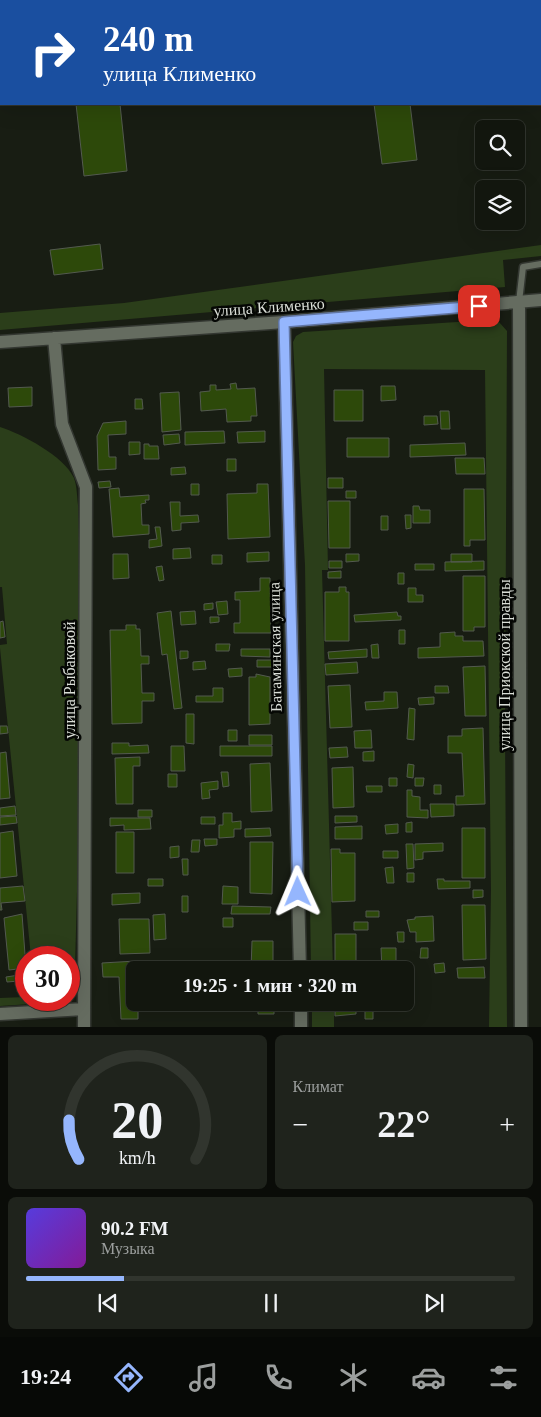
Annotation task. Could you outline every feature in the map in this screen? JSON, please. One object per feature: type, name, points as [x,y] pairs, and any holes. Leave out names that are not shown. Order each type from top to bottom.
[{"type":"street","name":"улица Клименко","points":[[0,342],[284,322],[541,300]]},
{"type":"street","name":"улица Приокской правды","points":[[518,302],[521,1027]]},
{"type":"street","name":"Батаминская улица","points":[[284,322],[300,961]]},
{"type":"street","name":"улица Рыбаковой","points":[[54,338],[62,424],[86,487],[84,1027]]},
{"type":"street","points":[[0,1014],[84,1009]]},
{"type":"street","points":[[301,1011],[301,1027]]},
{"type":"lane","points":[[518,302],[523,267],[541,264]]},
{"type":"green space","points":[[541,245],[541,256],[503,260],[505,287],[0,330],[0,313],[124,303]]},
{"type":"green space","points":[[488,320],[499,322],[507,331],[505,731],[507,1027],[489,1027],[491,890],[485,370],[324,369],[328,570],[322,570],[333,961],[311,961],[305,565],[293,342],[296,336],[303,332]]},
{"type":"green space","points":[[0,427],[30,440],[52,454],[69,470],[74,478],[76,488],[83,669],[76,946],[30,946],[0,648],[0,645],[7,644],[2,587],[0,587]]},
{"type":"green space","points":[[15,997],[15,1005],[0,1006],[0,998]]},
{"type":"green space","points":[[312,1011],[334,1011],[334,1027],[312,1027]]},
{"type":"building","points":[[76,105],[120,105],[127,171],[84,176]]},
{"type":"building","points":[[374,105],[410,105],[417,160],[382,164]]},
{"type":"building","points":[[100,244],[103,269],[54,275],[50,250]]},
{"type":"building","points":[[236,383],[237,389],[255,388],[257,416],[251,416],[251,421],[227,422],[226,409],[201,411],[200,392],[210,391],[210,385],[216,385],[216,390],[231,389],[230,384]]},
{"type":"building","points":[[381,386],[395,386],[396,400],[381,401]]},
{"type":"building","points":[[32,387],[32,406],[9,407],[8,388]]},
{"type":"building","points":[[334,390],[363,390],[363,421],[334,421]]},
{"type":"building","points":[[179,392],[181,430],[162,432],[160,393]]},
{"type":"building","points":[[135,399],[142,399],[143,409],[135,409]]},
{"type":"building","points":[[440,411],[449,411],[450,429],[441,429]]},
{"type":"building","points":[[424,416],[437,416],[438,424],[424,425]]},
{"type":"building","points":[[126,421],[126,434],[108,435],[109,457],[116,457],[116,469],[98,470],[97,436],[103,423]]},
{"type":"building","points":[[224,431],[225,443],[185,445],[185,432]]},
{"type":"building","points":[[265,431],[265,442],[238,443],[237,432]]},
{"type":"building","points":[[179,434],[180,443],[164,445],[163,435]]},
{"type":"building","points":[[347,438],[389,438],[389,457],[347,457]]},
{"type":"building","points":[[129,442],[140,442],[140,454],[129,455]]},
{"type":"building","points":[[465,443],[466,455],[410,457],[410,445]]},
{"type":"building","points":[[144,444],[158,446],[159,459],[144,459]]},
{"type":"building","points":[[455,458],[484,458],[485,474],[456,474]]},
{"type":"building","points":[[227,459],[236,459],[236,471],[227,471]]},
{"type":"building","points":[[185,467],[186,474],[171,475],[171,468]]},
{"type":"building","points":[[328,478],[343,478],[343,488],[328,488]]},
{"type":"building","points":[[110,481],[111,487],[99,488],[98,482]]},
{"type":"building","points":[[191,484],[199,484],[199,495],[191,495]]},
{"type":"building","points":[[257,484],[268,484],[270,537],[228,539],[227,494],[257,493]]},
{"type":"building","points":[[119,488],[120,497],[149,495],[149,500],[145,500],[146,503],[141,504],[142,525],[149,525],[149,534],[113,537],[109,489]]},
{"type":"building","points":[[464,489],[484,489],[485,540],[470,540],[470,546],[464,546]]},
{"type":"building","points":[[346,491],[356,491],[356,498],[346,498]]},
{"type":"building","points":[[328,501],[350,501],[350,548],[329,548]]},
{"type":"building","points":[[170,502],[180,502],[180,516],[198,515],[199,522],[181,523],[181,530],[172,531]]},
{"type":"building","points":[[413,506],[419,506],[420,510],[430,510],[430,523],[413,523]]},
{"type":"building","points":[[405,515],[411,515],[411,528],[406,529]]},
{"type":"building","points":[[381,516],[388,516],[388,530],[381,530]]},
{"type":"building","points":[[155,527],[160,527],[162,546],[149,548],[149,540],[157,539]]},
{"type":"building","points":[[190,548],[191,558],[173,559],[173,549]]},
{"type":"building","points":[[269,552],[269,561],[247,562],[247,553]]},
{"type":"building","points":[[113,554],[128,554],[129,578],[113,579]]},
{"type":"building","points":[[346,554],[359,554],[359,561],[346,562]]},
{"type":"building","points":[[451,554],[472,554],[472,562],[451,562]]},
{"type":"building","points":[[212,555],[222,555],[222,564],[212,564]]},
{"type":"building","points":[[329,561],[342,561],[342,568],[329,568]]},
{"type":"building","points":[[484,561],[484,570],[445,571],[445,562]]},
{"type":"building","points":[[415,564],[434,564],[434,570],[415,570]]},
{"type":"building","points":[[162,566],[164,580],[159,581],[156,567]]},
{"type":"building","points":[[341,571],[341,578],[328,578],[328,572]]},
{"type":"building","points":[[398,573],[404,573],[404,584],[398,584]]},
{"type":"building","points":[[463,576],[485,576],[485,627],[474,627],[474,631],[463,631]]},
{"type":"building","points":[[260,578],[270,578],[271,633],[234,633],[234,623],[240,623],[240,600],[235,600],[235,592],[260,591]]},
{"type":"building","points":[[339,587],[346,587],[346,592],[349,592],[349,641],[325,641],[325,592],[339,592]]},
{"type":"building","points":[[408,588],[416,588],[416,595],[423,595],[423,602],[408,602]]},
{"type":"building","points":[[227,601],[228,614],[218,615],[216,602]]},
{"type":"building","points":[[213,603],[213,609],[204,610],[204,604]]},
{"type":"building","points":[[171,611],[182,708],[174,709],[167,654],[162,655],[157,613]]},
{"type":"building","points":[[195,611],[196,624],[181,625],[180,612]]},
{"type":"building","points":[[397,612],[398,616],[401,616],[401,620],[355,622],[354,615]]},
{"type":"building","points":[[210,617],[219,617],[219,622],[210,623]]},
{"type":"building","points":[[3,621],[5,637],[0,638],[0,622]]},
{"type":"building","points":[[126,625],[136,625],[136,629],[140,629],[141,656],[149,656],[149,664],[141,664],[142,693],[154,693],[154,701],[142,701],[142,723],[112,724],[110,630],[126,630]]},
{"type":"building","points":[[399,630],[405,630],[405,644],[399,644]]},
{"type":"building","points":[[455,632],[455,636],[463,636],[463,641],[483,641],[484,656],[418,658],[418,648],[440,647],[440,633]]},
{"type":"building","points":[[216,644],[230,644],[229,651],[216,651]]},
{"type":"building","points":[[378,644],[379,658],[372,658],[371,645]]},
{"type":"building","points":[[241,649],[270,649],[270,657],[241,656]]},
{"type":"building","points":[[367,649],[367,657],[329,659],[328,652]]},
{"type":"building","points":[[180,651],[188,651],[188,658],[180,659]]},
{"type":"building","points":[[257,660],[272,660],[272,667],[257,667]]},
{"type":"building","points":[[205,661],[206,669],[193,670],[193,662]]},
{"type":"building","points":[[357,662],[358,673],[326,675],[325,664]]},
{"type":"building","points":[[485,666],[486,716],[465,716],[463,667]]},
{"type":"building","points":[[242,668],[242,676],[229,677],[228,669]]},
{"type":"building","points":[[256,674],[270,677],[270,724],[249,725],[249,677],[256,677]]},
{"type":"building","points":[[350,685],[352,727],[330,728],[328,686]]},
{"type":"building","points":[[435,686],[448,686],[449,693],[435,693]]},
{"type":"building","points":[[213,688],[223,688],[223,702],[196,702],[196,696],[213,696]]},
{"type":"building","points":[[384,692],[397,692],[398,708],[366,710],[365,702],[384,701]]},
{"type":"building","points":[[434,697],[434,704],[419,705],[418,698]]},
{"type":"building","points":[[409,708],[415,709],[414,740],[407,739]]},
{"type":"building","points":[[186,714],[194,714],[194,744],[186,743]]},
{"type":"building","points":[[0,726],[7,726],[8,733],[0,734]]},
{"type":"building","points":[[483,728],[485,804],[456,805],[456,796],[464,796],[462,753],[448,753],[448,736],[462,736],[462,729]]},
{"type":"building","points":[[228,730],[237,730],[237,741],[228,741]]},
{"type":"building","points":[[371,730],[372,748],[355,748],[354,731]]},
{"type":"building","points":[[249,735],[272,735],[272,745],[249,745]]},
{"type":"building","points":[[112,743],[129,743],[129,746],[148,745],[149,753],[112,754]]},
{"type":"building","points":[[171,746],[184,746],[185,771],[171,771]]},
{"type":"building","points":[[220,746],[272,746],[272,756],[220,756]]},
{"type":"building","points":[[347,747],[348,757],[330,758],[329,748]]},
{"type":"building","points":[[374,751],[374,761],[363,761],[363,752]]},
{"type":"building","points":[[6,752],[10,798],[0,799],[0,753]]},
{"type":"building","points":[[140,757],[140,766],[133,766],[133,804],[116,804],[115,758]]},
{"type":"building","points":[[270,763],[272,811],[251,812],[250,764]]},
{"type":"building","points":[[408,764],[414,765],[413,778],[407,777]]},
{"type":"building","points":[[353,767],[354,807],[333,808],[332,768]]},
{"type":"building","points":[[221,772],[228,772],[229,786],[223,787]]},
{"type":"building","points":[[168,774],[177,774],[177,787],[168,787]]},
{"type":"building","points":[[389,778],[397,778],[397,786],[389,786]]},
{"type":"building","points":[[415,778],[424,778],[423,786],[415,786]]},
{"type":"building","points":[[218,781],[218,789],[209,790],[210,798],[202,799],[201,783]]},
{"type":"building","points":[[434,785],[441,785],[441,794],[434,794]]},
{"type":"building","points":[[366,786],[382,786],[382,792],[367,792]]},
{"type":"building","points":[[407,790],[412,790],[412,796],[420,797],[420,810],[428,810],[428,818],[407,817]]},
{"type":"building","points":[[430,804],[454,804],[454,816],[431,817]]},
{"type":"building","points":[[15,806],[16,815],[0,816],[0,808]]},
{"type":"building","points":[[138,810],[152,810],[152,817],[138,817]]},
{"type":"building","points":[[223,813],[232,813],[232,822],[241,821],[241,829],[234,829],[234,837],[219,838],[219,825],[223,825]]},
{"type":"building","points":[[16,816],[17,823],[0,825],[0,817]]},
{"type":"building","points":[[335,816],[357,816],[357,822],[335,823]]},
{"type":"building","points":[[201,817],[215,817],[215,824],[201,824]]},
{"type":"building","points":[[110,818],[150,818],[151,829],[124,830],[124,825],[110,826]]},
{"type":"building","points":[[412,822],[412,832],[406,832],[406,823]]},
{"type":"building","points":[[398,824],[398,833],[386,834],[385,825]]},
{"type":"building","points":[[362,826],[362,839],[335,839],[335,827]]},
{"type":"building","points":[[270,828],[271,836],[245,837],[245,829]]},
{"type":"building","points":[[462,828],[485,828],[485,878],[462,878]]},
{"type":"building","points":[[13,831],[17,876],[0,878],[0,833]]},
{"type":"building","points":[[116,832],[134,832],[134,873],[116,873]]},
{"type":"building","points":[[204,839],[217,839],[217,845],[205,846]]},
{"type":"building","points":[[192,840],[200,840],[199,852],[191,852]]},
{"type":"building","points":[[250,842],[273,842],[272,894],[250,893]]},
{"type":"building","points":[[443,843],[443,851],[423,852],[423,859],[415,860],[415,844]]},
{"type":"building","points":[[406,844],[413,844],[414,868],[407,869]]},
{"type":"building","points":[[179,846],[179,857],[170,858],[170,847]]},
{"type":"building","points":[[331,849],[340,849],[340,853],[355,853],[355,901],[332,902]]},
{"type":"building","points":[[383,851],[398,851],[398,858],[383,858]]},
{"type":"building","points":[[182,859],[188,859],[188,875],[183,875]]},
{"type":"building","points":[[393,867],[394,883],[387,883],[385,868]]},
{"type":"building","points":[[407,873],[414,873],[414,882],[407,882]]},
{"type":"building","points":[[148,879],[163,879],[163,886],[148,886]]},
{"type":"building","points":[[437,879],[444,879],[444,881],[470,881],[470,888],[438,889]]},
{"type":"building","points":[[23,886],[25,901],[1,903],[2,910],[0,910],[0,888]]},
{"type":"building","points":[[223,886],[238,887],[238,904],[222,904]]},
{"type":"building","points":[[473,890],[483,890],[483,897],[473,898]]},
{"type":"building","points":[[140,893],[140,903],[112,905],[112,894]]},
{"type":"building","points":[[182,896],[188,896],[188,912],[182,912]]},
{"type":"building","points":[[462,905],[485,905],[486,959],[463,960]]},
{"type":"building","points":[[232,906],[271,907],[270,914],[231,914]]},
{"type":"building","points":[[366,911],[379,911],[379,917],[366,917]]},
{"type":"building","points":[[22,914],[24,946],[15,946],[15,969],[9,970],[4,918]]},
{"type":"building","points":[[165,914],[166,939],[154,940],[153,915]]},
{"type":"building","points":[[433,916],[434,941],[416,942],[416,932],[410,932],[407,920],[415,919],[415,917]]},
{"type":"building","points":[[223,918],[233,918],[233,927],[223,927]]},
{"type":"building","points":[[119,919],[149,919],[150,953],[120,954]]},
{"type":"building","points":[[354,922],[368,922],[368,930],[354,930]]},
{"type":"building","points":[[397,932],[404,932],[404,942],[398,942]]},
{"type":"building","points":[[335,934],[356,934],[356,961],[335,961]]},
{"type":"building","points":[[252,941],[273,941],[273,961],[251,961]]},
{"type":"building","points":[[381,948],[396,948],[396,961],[382,961]]},
{"type":"building","points":[[421,948],[428,948],[428,958],[420,958]]},
{"type":"building","points":[[126,962],[126,1011],[138,1011],[138,1019],[121,1019],[119,977],[103,977],[102,963]]},
{"type":"building","points":[[444,963],[445,972],[435,973],[434,964]]},
{"type":"building","points":[[484,967],[485,978],[458,978],[457,968]]},
{"type":"building","points":[[15,976],[15,981],[7,982],[6,977]]},
{"type":"building","points":[[258,1011],[274,1011],[274,1014],[258,1014]]},
{"type":"building","points":[[335,1011],[356,1011],[356,1014],[335,1016]]},
{"type":"building","points":[[365,1011],[373,1011],[373,1019],[365,1019]]},
{"type":"route","points":[[298,892],[284,322],[479,306]]}]
